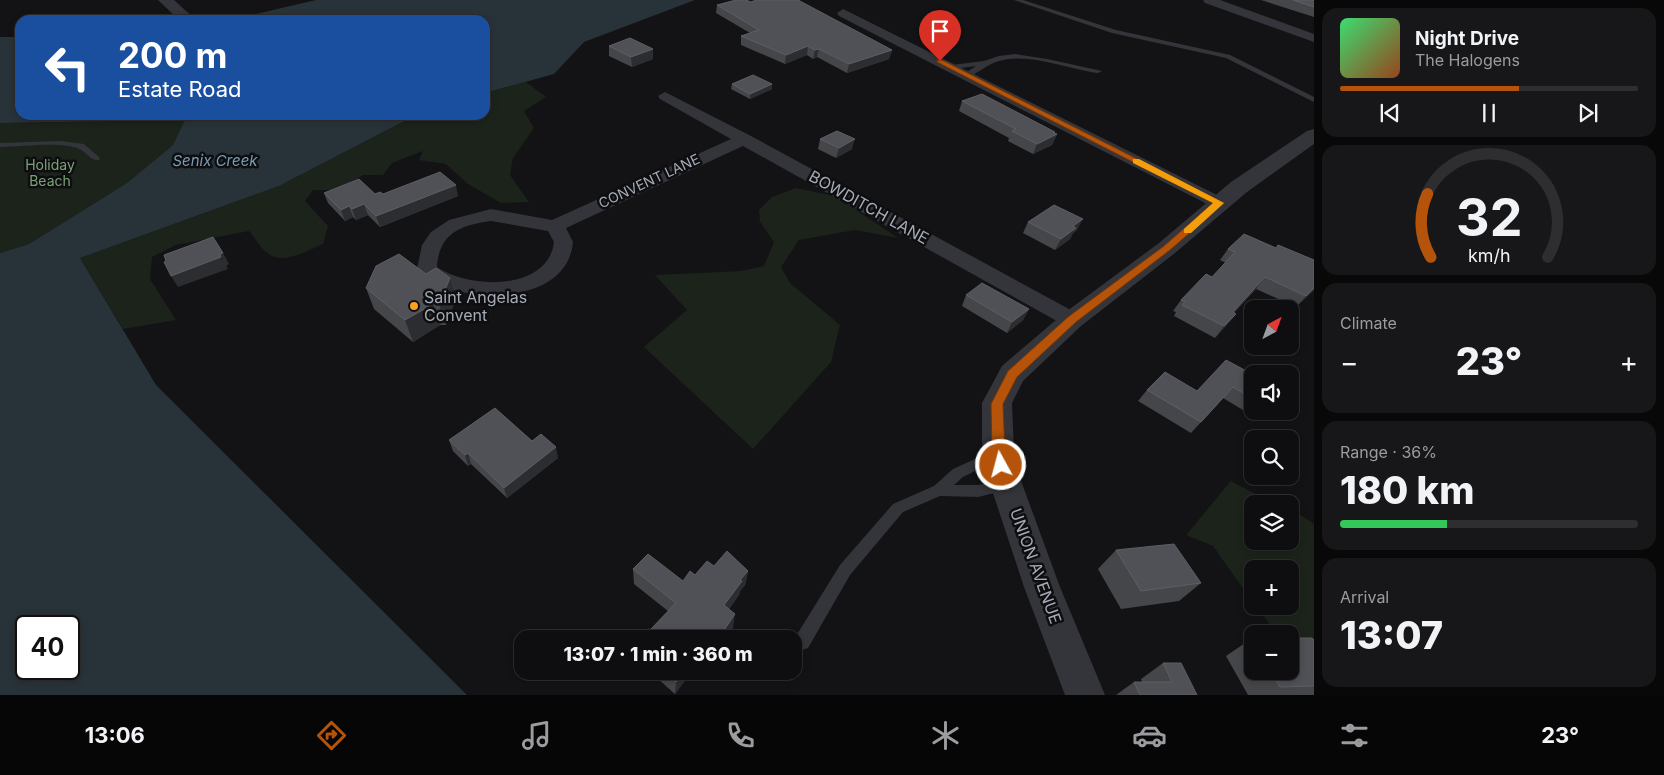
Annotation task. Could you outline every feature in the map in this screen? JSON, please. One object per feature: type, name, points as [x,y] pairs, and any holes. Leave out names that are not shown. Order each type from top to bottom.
[{"type":"street","points":[[165,0],[182,15]]},
{"type":"street","points":[[1209,0],[1314,38]]},
{"type":"street","points":[[843,13],[1219,203]]},
{"type":"street","name":"BOWDITCH LANE","points":[[665,96],[1072,320]]},
{"type":"street","name":"UNION AVENUE","points":[[1085,695],[1042,587],[1006,485],[998,453],[997,404],[1012,374],[1072,320],[1167,248],[1219,203],[1314,135]]},
{"type":"street","name":"CONVENT LANE","points":[[554,226],[717,150],[745,139]]},
{"type":"street","points":[[490,215],[554,226],[560,231],[564,244],[561,256],[543,276],[530,283],[508,288],[490,288],[436,277],[427,269],[427,257],[434,240],[442,231],[468,218],[490,215]]},
{"type":"lane","points":[[1017,0],[1114,32],[1228,56],[1314,100]]},
{"type":"lane","points":[[952,67],[986,63],[1018,54],[1081,70],[1098,71]]},
{"type":"lane","points":[[968,75],[986,63]]},
{"type":"lane","points":[[0,145],[60,143],[81,146],[96,158]]},
{"type":"lane","points":[[802,642],[845,570],[898,508],[939,490],[958,473],[998,453]]},
{"type":"lane","points":[[939,490],[978,491],[1006,485]]},
{"type":"green space","points":[[526,82],[546,97],[524,111],[534,128],[513,158],[510,175],[529,202],[501,203],[468,184],[446,164],[419,160],[423,151],[392,163],[383,175],[363,175],[336,190],[313,190],[305,201],[328,226],[323,244],[304,252],[283,258],[270,255],[249,231],[176,245],[152,257],[150,279],[176,320],[123,329],[80,258],[279,186],[406,120],[490,120],[490,92]]},
{"type":"green space","name":"Holiday Beach","points":[[186,120],[173,145],[127,183],[29,244],[0,253],[0,123]]},
{"type":"green space","points":[[796,188],[835,196],[898,238],[855,230],[799,240],[781,267],[790,283],[840,325],[831,362],[753,449],[644,347],[687,310],[655,275],[741,271],[764,266],[774,242],[760,222],[759,210],[772,197]]},
{"type":"green space","points":[[1231,481],[1257,495],[1244,495],[1244,550],[1299,550],[1299,514],[1314,524],[1314,646],[1299,644],[1299,625],[1270,625],[1263,615],[1299,615],[1299,560],[1244,560],[1244,590],[1213,546],[1186,535]]},
{"type":"water","points":[[316,0],[695,0],[584,42],[554,74],[490,92],[490,15],[252,15]]},
{"type":"water","points":[[0,37],[15,37],[15,120],[185,120],[0,123]]},
{"type":"water","name":"Senix Creek","points":[[185,120],[406,120],[279,186],[80,258],[156,385],[467,695],[0,695],[0,253],[29,244],[127,183],[173,145]]},
{"type":"building","points":[[736,0],[751,2],[756,0],[798,0],[892,50],[849,64],[819,49],[815,50],[808,46],[786,55],[741,36],[759,30],[717,5]]},
{"type":"building","points":[[1293,0],[1314,0],[1314,7]]},
{"type":"building","points":[[630,38],[653,49],[631,57],[609,46]]},
{"type":"building","points":[[753,75],[772,84],[750,94],[732,84]]},
{"type":"building","points":[[982,94],[1057,134],[1037,144],[1012,131],[1016,129],[962,101]]},
{"type":"building","points":[[837,131],[855,139],[839,148],[820,139]]},
{"type":"building","points":[[440,172],[456,185],[376,216],[364,204],[352,209],[349,206],[341,210],[324,193],[359,179],[375,194],[380,192],[383,194]]},
{"type":"building","points":[[1054,205],[1083,219],[1073,226],[1076,228],[1061,239],[1028,222]]},
{"type":"building","points":[[1244,234],[1276,248],[1278,245],[1314,260],[1314,288],[1306,296],[1265,277],[1233,312],[1236,314],[1224,326],[1182,305],[1185,302],[1181,300],[1206,274],[1212,277],[1235,252],[1228,249]]},
{"type":"building","points":[[213,237],[223,253],[220,254],[221,257],[171,276],[164,262],[166,261],[164,255]]},
{"type":"building","points":[[399,254],[426,274],[436,268],[450,278],[439,304],[433,304],[405,320],[366,288],[376,266]]},
{"type":"building","points":[[982,283],[1029,309],[1012,322],[966,295]]},
{"type":"building","points":[[1226,360],[1244,370],[1244,393],[1233,387],[1201,422],[1147,390],[1165,372],[1197,391]]},
{"type":"building","points":[[495,408],[532,441],[541,434],[556,447],[504,488],[468,453],[465,455],[449,440]]},
{"type":"building","points":[[1174,544],[1201,583],[1141,591],[1116,550]]},
{"type":"building","points":[[727,551],[748,571],[724,605],[735,614],[724,630],[650,630],[676,603],[633,569],[648,554],[683,581],[690,571],[695,575],[707,561],[714,566]]},
{"type":"building","points":[[1299,638],[1312,638],[1314,640],[1314,686],[1280,687],[1276,680],[1299,680]]},
{"type":"building","points":[[1163,663],[1181,663],[1197,695],[1140,695],[1134,682],[1172,682]]},
{"type":"slow traffic","points":[[1136,161],[1219,203],[1187,231]]},
{"type":"place","name":"Saint Angelas Convent","points":[[414,306]]},
{"type":"route","points":[[940,61],[1219,203],[1167,248],[1072,320],[1012,374],[997,404],[998,453],[1001,465]]}]
